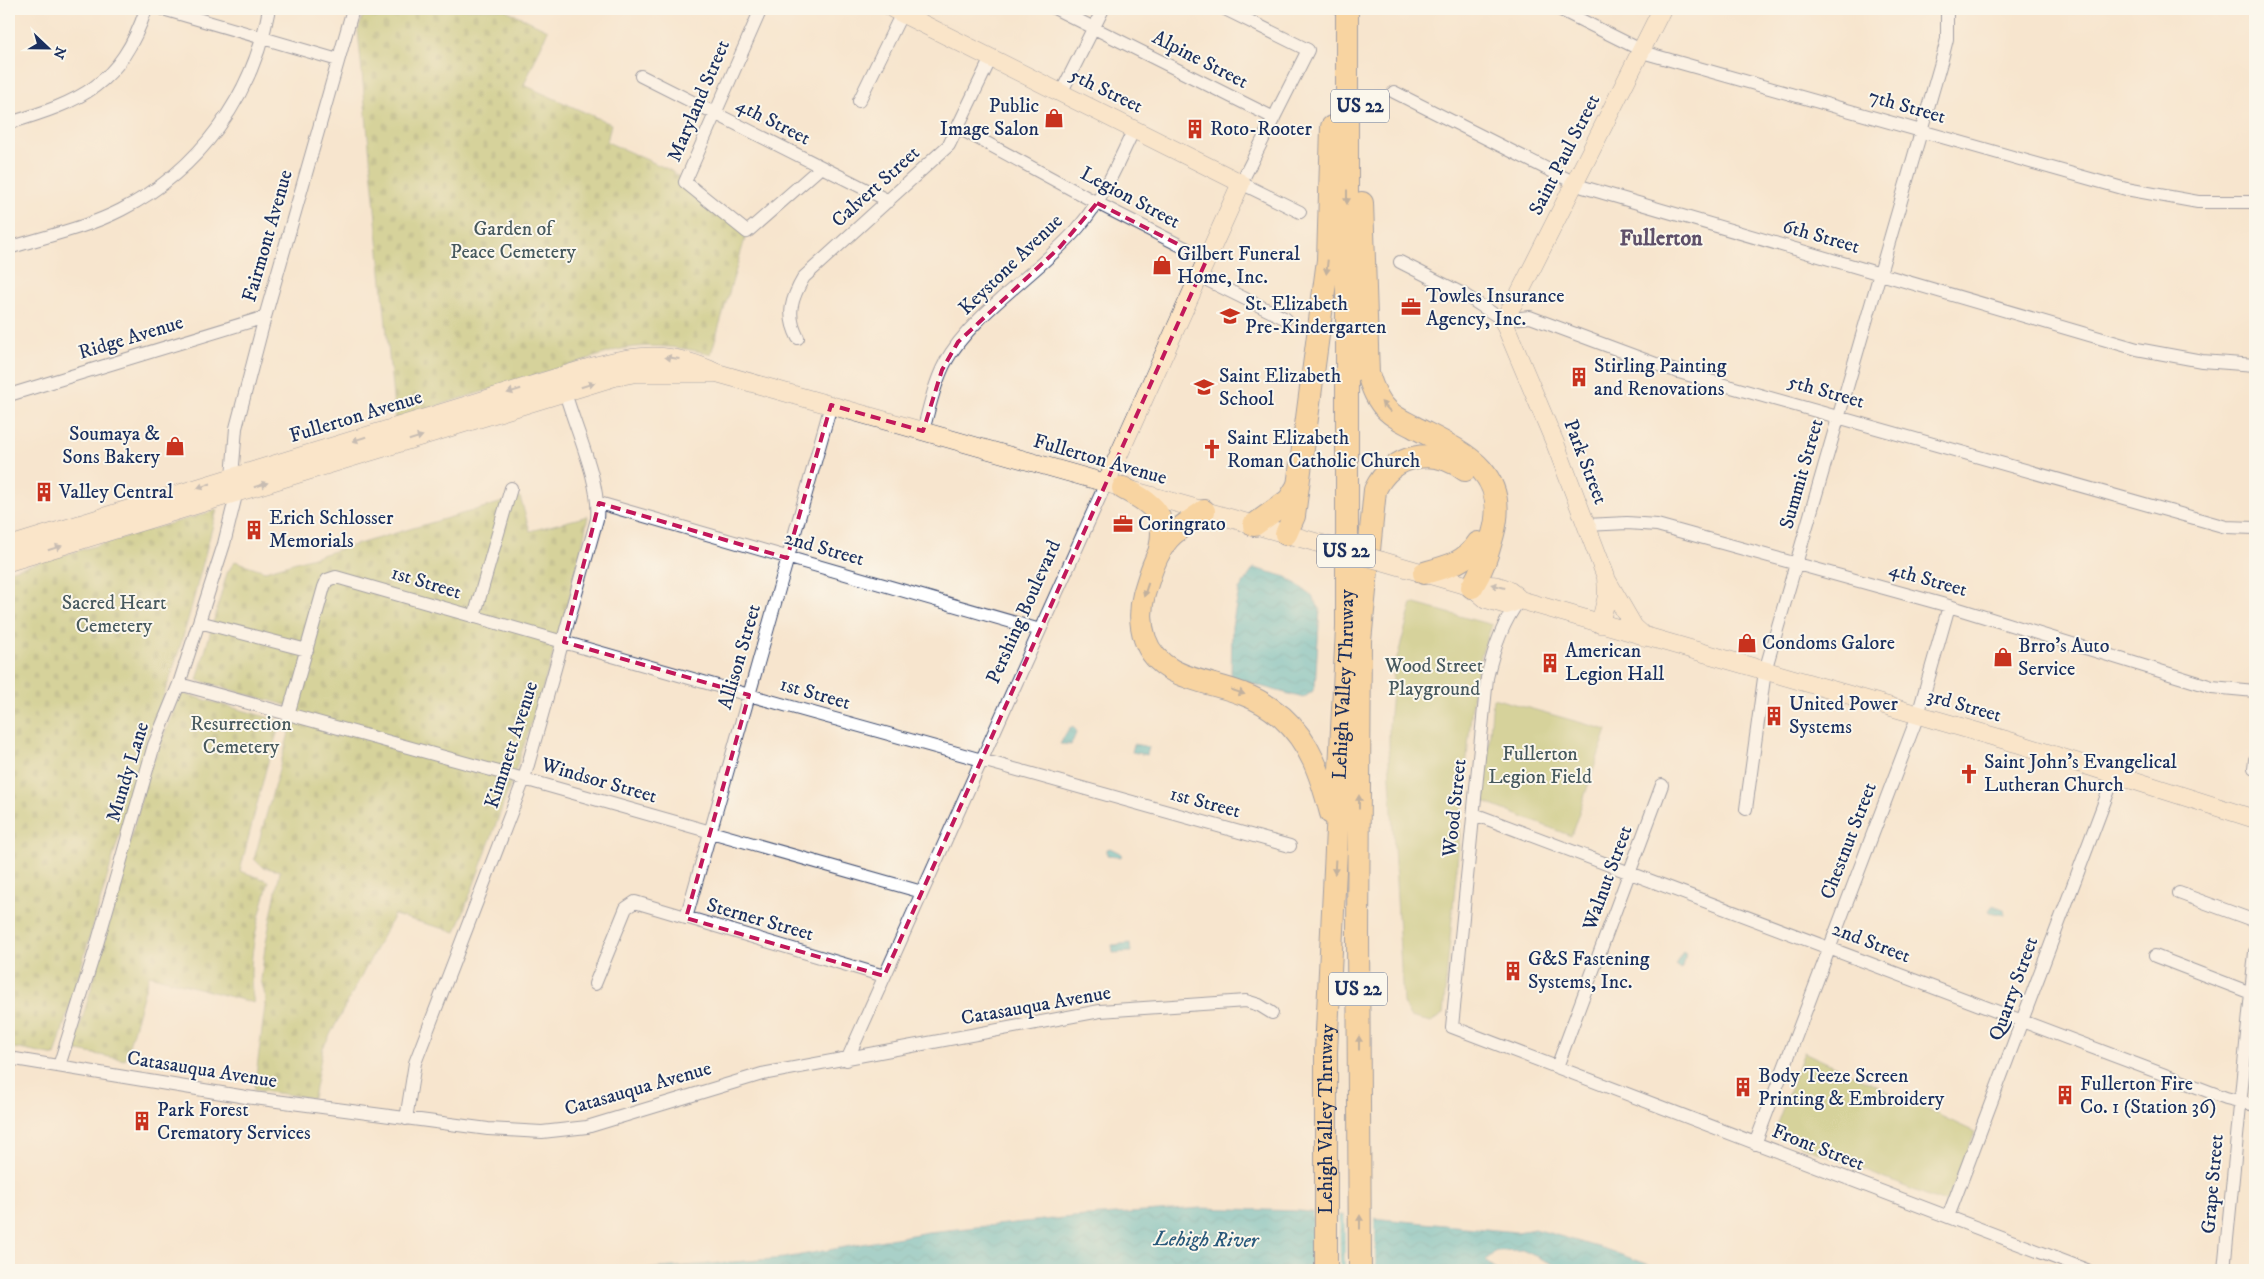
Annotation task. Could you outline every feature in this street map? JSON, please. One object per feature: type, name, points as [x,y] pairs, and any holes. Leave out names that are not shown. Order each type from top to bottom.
[{"type":"highway","points":[[1286,534],[1294,516],[1328,260],[1338,9]]},
{"type":"highway","name":"Lehigh Valley Thruway","points":[[1326,1270],[1325,1092],[1347,628],[1347,9]]},
{"type":"highway","name":"Lehigh Valley Thruway","points":[[1358,9],[1362,203],[1360,1270]]},
{"type":"highway","points":[[1362,203],[1368,374],[1373,390],[1392,415],[1472,459],[1485,472],[1494,490],[1497,509],[1495,527],[1484,568],[1472,587]]},
{"type":"highway","points":[[1360,641],[1376,490],[1383,476],[1395,464],[1417,456],[1451,461],[1470,474],[1479,487],[1484,502],[1484,517],[1472,568],[1472,587]]},
{"type":"highway","points":[[1115,486],[1150,503],[1155,509],[1162,531],[1159,553],[1141,607],[1143,634],[1151,650],[1171,670],[1256,699],[1291,726],[1316,763],[1336,836]]},
{"type":"highway","points":[[1254,525],[1289,500],[1297,487]]},
{"type":"highway","points":[[1159,553],[1174,534],[1204,511]]},
{"type":"highway","points":[[1424,573],[1460,561],[1472,552],[1478,542]]},
{"type":"main road","name":"Saint Paul Street","points":[[1504,320],[1517,298],[1662,9]]},
{"type":"main road","name":"5th Street","points":[[897,11],[1241,183]]},
{"type":"main road","name":"Pershing Boulevard","points":[[1115,486],[1199,276],[1241,183]]},
{"type":"main road","name":"Park Street","points":[[1504,320],[1606,578],[1607,596],[1600,624]]},
{"type":"main road","name":"Fullerton Avenue","points":[[9,546],[235,484],[563,384],[636,373],[717,373],[1472,587],[1490,583],[1510,589],[1520,600],[1600,624]]},
{"type":"main road","name":"Fullerton Avenue","points":[[9,562],[235,484]]},
{"type":"main road","points":[[1606,578],[1634,627],[1645,637]]},
{"type":"main road","name":"3rd Street","points":[[1600,624],[1918,715],[2115,774],[2255,819]]},
{"type":"street","points":[[9,123],[58,109],[75,100],[99,83],[122,58],[134,39],[146,9]]},
{"type":"street","points":[[163,9],[338,60]]},
{"type":"street","points":[[9,248],[119,211],[160,188],[181,170],[207,144],[224,120],[243,87],[261,38],[269,9]]},
{"type":"street","name":"Fairmont Avenue","points":[[235,484],[236,428],[265,317],[353,9]]},
{"type":"street","name":"Maryland Street","points":[[760,9],[685,182],[747,232],[821,166]]},
{"type":"street","name":"Alpine Street","points":[[1056,9],[1274,118]]},
{"type":"street","points":[[1061,93],[1103,9]]},
{"type":"street","points":[[1225,9],[1308,50],[1241,183]]},
{"type":"street","name":"7th Street","points":[[1559,9],[1641,50],[2155,196],[2198,202],[2255,202]]},
{"type":"street","name":"Summit Street","points":[[1746,809],[1765,671],[1947,39],[1947,9]]},
{"type":"street","points":[[859,101],[897,11]]},
{"type":"street","name":"Calvert Street","points":[[798,338],[792,327],[790,312],[792,299],[804,277],[950,145],[991,58]]},
{"type":"street","name":"4th Street","points":[[641,76],[889,201]]},
{"type":"street","name":"6th Street","points":[[1394,92],[1575,183],[2137,349],[2202,361],[2255,365]]},
{"type":"street","name":"Legion Street","points":[[958,128],[1097,203],[1207,259]]},
{"type":"street","name":"Keystone Avenue","points":[[923,432],[942,370],[958,342],[998,302],[1060,247],[1097,203],[1134,129]]},
{"type":"street","name":"5th Street","points":[[1241,183],[1300,212]]},
{"type":"street","points":[[1400,262],[1463,294],[1504,320]]},
{"type":"street","points":[[1199,276],[1286,319]]},
{"type":"street","name":"Ridge Avenue","points":[[9,395],[265,317]]},
{"type":"street","name":"5th Street","points":[[1504,320],[1530,317],[1675,371],[2226,527],[2255,528]]},
{"type":"street","name":"Kimmett Avenue","points":[[406,1119],[415,1063],[524,779],[586,564],[599,503],[563,384]]},
{"type":"street","name":"Allison Street","points":[[686,918],[831,405]]},
{"type":"street","name":"Mundy Lane","points":[[59,1066],[92,960],[154,745],[179,684],[224,544],[235,484]]},
{"type":"street","name":"Pershing Boulevard","points":[[846,1060],[1040,630],[1115,486]]},
{"type":"street","points":[[474,617],[511,488]]},
{"type":"street","name":"2nd Street","points":[[599,503],[1040,630]]},
{"type":"street","name":"4th Street","points":[[1586,525],[1627,523],[1657,525],[1796,562],[1949,606],[2212,687],[2255,691]]},
{"type":"street","name":"1st Street","points":[[307,650],[324,587],[331,577],[336,576],[981,761],[1290,846]]},
{"type":"street","name":"Wood Street","points":[[1452,1027],[1490,666],[1507,618],[1520,600]]},
{"type":"street","name":"Chestnut Street","points":[[1755,1144],[1918,715],[1949,606]]},
{"type":"street","points":[[199,622],[307,650],[288,715]]},
{"type":"street","name":"Windsor Street","points":[[179,684],[524,779],[922,892]]},
{"type":"street","name":"Quarry Street","points":[[1948,1217],[2005,1071],[2021,1020],[2115,774]]},
{"type":"street","name":"Walnut Street","points":[[1557,1067],[1662,785]]},
{"type":"street","name":"2nd Street","points":[[1474,814],[2240,1102],[2255,1105]]},
{"type":"street","points":[[2179,892],[2255,921]]},
{"type":"street","name":"Sterner Street","points":[[596,984],[626,908],[635,902],[884,976]]},
{"type":"street","name":"Grape Street","points":[[2224,1270],[2255,952]]},
{"type":"street","points":[[2155,956],[2251,993]]},
{"type":"street","name":"Catasauqua Avenue","points":[[9,1058],[246,1097],[406,1119],[524,1132],[570,1130],[588,1127],[762,1074],[846,1060],[1100,1011],[1246,1001],[1259,1005],[1272,1013]]},
{"type":"street","name":"Front Street","points":[[1452,1027],[2087,1270]]},
{"type":"highlighted area","points":[[1097,203],[1207,259],[884,976],[686,918],[749,695],[564,642],[599,503],[787,558],[831,405],[923,431],[942,370],[958,342],[1060,247]]},
{"type":"green space","name":"Garden of Peace Cemetery","points":[[365,9],[504,9],[548,30],[524,85],[611,124],[607,142],[670,170],[747,232],[711,354],[687,349],[653,346],[617,350],[395,419],[358,31]]},
{"type":"green space","points":[[520,497],[530,531],[588,516],[571,590],[536,709],[456,932],[394,915],[323,1048],[313,1098],[254,1090],[266,999],[261,980],[265,947],[280,871],[262,867],[254,859],[296,708],[197,680],[227,573],[235,561],[265,571]]},
{"type":"green space","name":"Sacred Heart Cemetery","points":[[217,510],[172,672],[152,724],[55,1056],[9,1047],[9,571]]},
{"type":"green space","name":"Wood Street Playground","points":[[1412,603],[1492,625],[1482,652],[1473,694],[1443,1014],[1431,1022],[1410,1017],[1403,1003],[1389,761],[1389,725],[1394,669]]},
{"type":"green space","name":"Resurrection Cemetery","points":[[181,693],[281,721],[266,769],[240,871],[269,881],[257,926],[252,957],[251,972],[254,1003],[149,975],[125,1060],[73,1050],[99,962],[147,776]]},
{"type":"green space","name":"Fullerton Legion Field","points":[[1493,698],[1607,730],[1571,836],[1484,802]]},
{"type":"green space","points":[[1804,1052],[1975,1132],[1946,1203],[1773,1134]]},
{"type":"water","points":[[1254,568],[1287,577],[1311,595],[1320,609],[1315,687],[1312,692],[1303,698],[1231,678],[1232,626],[1239,590]]},
{"type":"water","points":[[1073,727],[1077,731],[1071,745],[1060,744],[1069,728]]},
{"type":"water","points":[[1134,744],[1149,747],[1147,755],[1132,752]]},
{"type":"water","points":[[1110,848],[1122,854],[1121,857],[1107,855],[1107,849]]},
{"type":"water","points":[[1993,905],[2004,909],[2005,915],[1990,912],[1989,910]]},
{"type":"water","points":[[1130,943],[1131,952],[1113,953],[1112,945]]},
{"type":"water","points":[[1683,951],[1686,953],[1683,968],[1680,969],[1675,965]]},
{"type":"water","name":"Lehigh River","points":[[1201,1208],[1299,1211],[1517,1232],[1535,1229],[1605,1249],[1664,1270],[1566,1270],[1522,1250],[1496,1251],[1486,1260],[1496,1270],[635,1270],[784,1258],[928,1232],[1072,1217]]},
{"type":"pier","points":[[1313,1209],[1339,1212],[1340,1270],[1313,1270]]},
{"type":"pier","points":[[1345,1212],[1375,1215],[1375,1270],[1345,1270]]},
{"type":"place","name":"Public Image Salon","points":[[1054,118]]},
{"type":"place","name":"Roto-Rooter","points":[[1195,129]]},
{"type":"place","name":"Gilbert Funeral Home, Inc.","points":[[1162,265]]},
{"type":"place","name":"Towles Insurance Agency, Inc.","points":[[1411,307]]},
{"type":"place","name":"St. Elizabeth Pre-Kindergarten","points":[[1230,316]]},
{"type":"place","name":"Stirling Painting and Renovations","points":[[1579,377]]},
{"type":"place","name":"Saint Elizabeth School","points":[[1204,387]]},
{"type":"place","name":"Soumaya & Sons Bakery","points":[[175,446]]},
{"type":"place","name":"Saint Elizabeth Roman Catholic Church","points":[[1212,449]]},
{"type":"place","name":"Valley Central","points":[[44,492]]},
{"type":"place","name":"Coringrato","points":[[1123,524]]},
{"type":"place","name":"Erich Schlosser Memorials","points":[[254,530]]},
{"type":"place","name":"Condoms Galore","points":[[1747,643]]},
{"type":"place","name":"Brro's Auto Service","points":[[2003,657]]},
{"type":"place","name":"American Legion Hall","points":[[1550,663]]},
{"type":"place","name":"United Power Systems","points":[[1774,716]]},
{"type":"place","name":"Saint John's Evangelical Lutheran Church","points":[[1969,774]]},
{"type":"place","name":"G&S Fastening Systems, Inc.","points":[[1513,971]]},
{"type":"place","name":"Body Teeze Screen Printing & Embroidery","points":[[1743,1087]]},
{"type":"place","name":"Fullerton Fire Co. 1 (Station 36)","points":[[2065,1095]]},
{"type":"place","name":"Park Forest Crematory Services","points":[[142,1121]]},
{"type":"district","name":"Fullerton","points":[[1661,238]]}]
